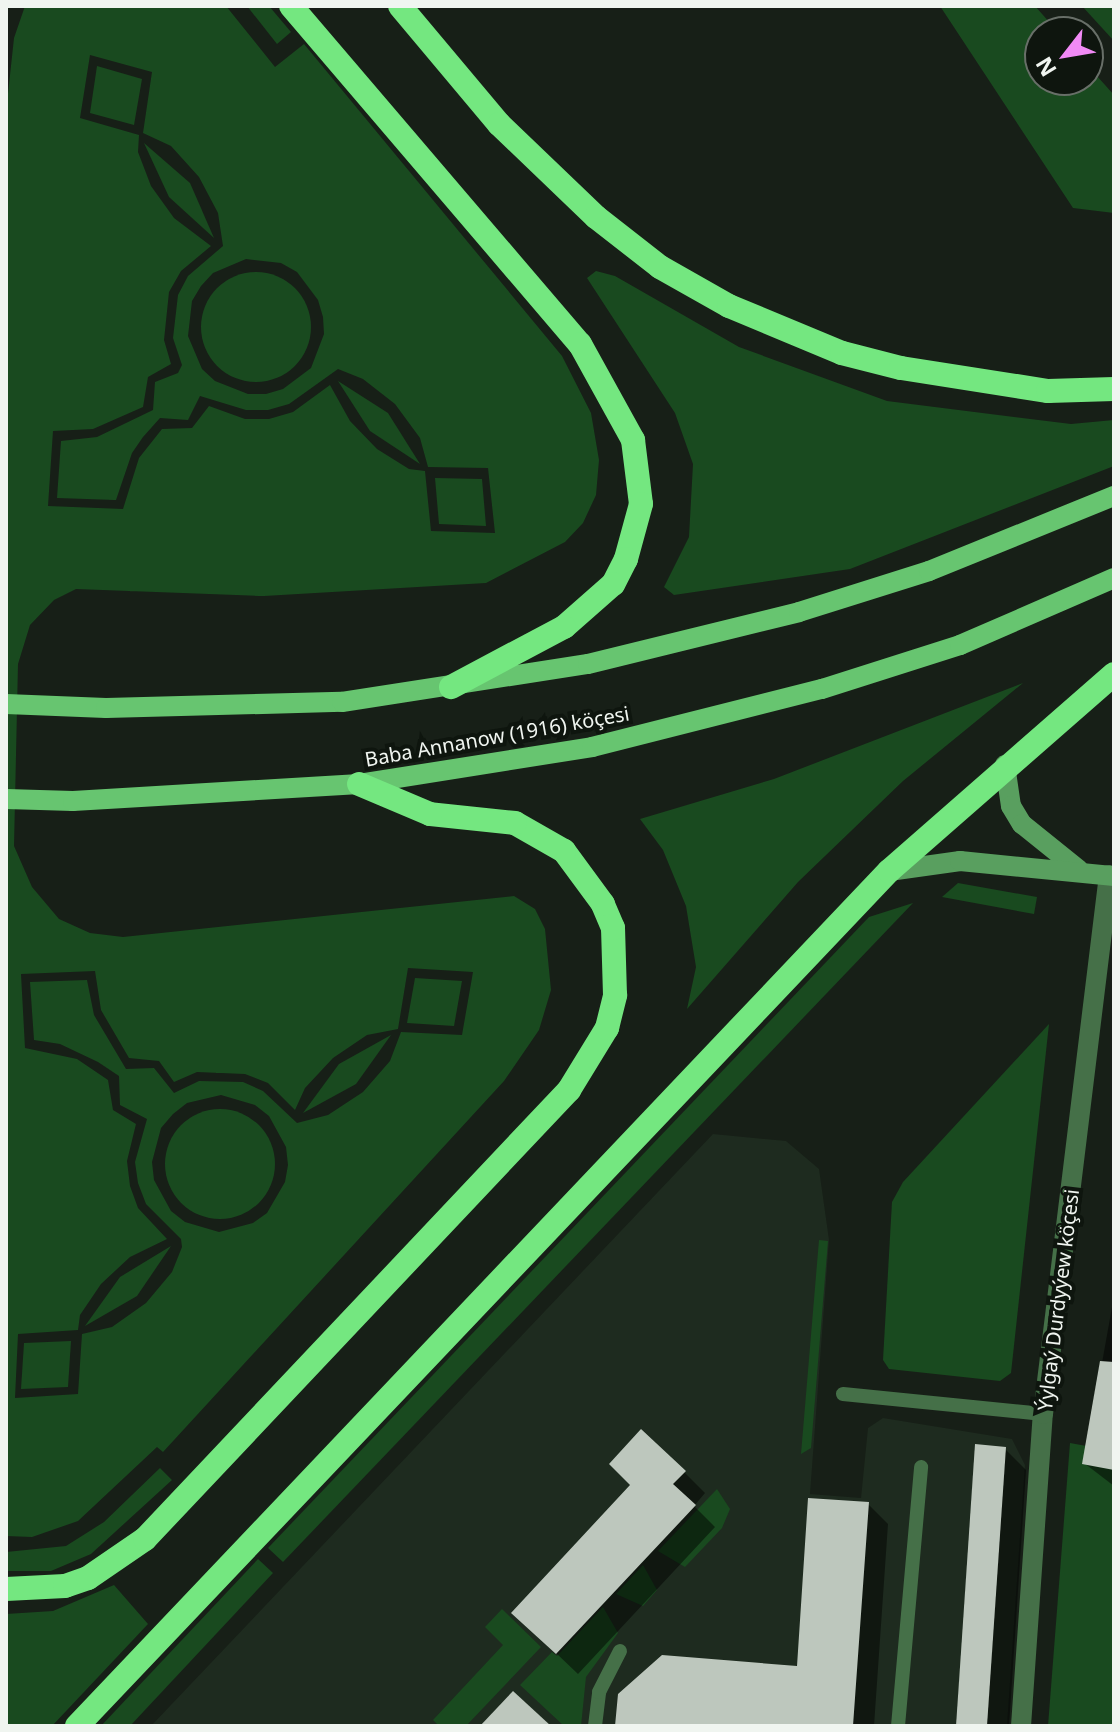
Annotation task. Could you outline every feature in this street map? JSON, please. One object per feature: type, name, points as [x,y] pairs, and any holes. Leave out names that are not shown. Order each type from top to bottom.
[{"type":"highway","points":[[291,6],[580,344],[633,440],[641,504],[626,559],[613,584],[564,627],[451,687]]},
{"type":"highway","points":[[400,6],[499,124],[596,217],[660,267],[729,306],[830,349],[901,368],[1048,391],[1114,389]]},
{"type":"highway","points":[[77,1726],[889,871],[1005,765],[1114,674]]},
{"type":"highway","points":[[6,1589],[65,1586],[88,1578],[145,1539],[569,1090],[607,1028],[615,995],[613,928],[603,904],[564,851],[515,823],[430,814],[359,784]]},
{"type":"main road","points":[[6,704],[106,708],[342,702],[588,664],[799,612],[929,571],[1114,496]]},
{"type":"main road","name":"Baba Annanow (1916) köçesi","points":[[6,799],[73,801],[359,784],[592,747],[822,689],[960,645],[1114,578]]},
{"type":"street","points":[[1005,765],[1011,806],[1022,824],[1079,870]]},
{"type":"street","points":[[889,871],[960,861],[1112,875]]},
{"type":"street","name":"Ýylgaý Durdyýew köçesi","points":[[1021,1726],[1043,1414],[1112,875]]},
{"type":"lane","points":[[843,1394],[1043,1414]]},
{"type":"lane","points":[[898,1726],[921,1467]]},
{"type":"lane","points":[[595,1726],[599,1692],[620,1651]]},
{"type":"shaded area","points":[[713,1134],[786,1141],[819,1169],[829,1240],[810,1494],[861,1498],[868,1428],[883,1418],[1012,1439],[1025,1465],[1007,1726],[151,1726]]},
{"type":"green space","points":[[25,6],[226,6],[275,67],[304,44],[562,356],[591,413],[599,460],[596,495],[583,523],[565,542],[486,583],[264,596],[76,589],[54,600],[30,625],[18,664],[14,846],[32,887],[59,919],[90,933],[123,937],[514,896],[535,909],[545,929],[551,990],[539,1030],[504,1081],[163,1452],[157,1447],[78,1521],[32,1537],[6,1536],[6,112],[14,38]],"holes":[[[90,55],[152,72],[143,133],[171,146],[199,177],[218,213],[223,246],[188,276],[178,295],[173,338],[182,365],[178,373],[155,382],[153,410],[97,437],[61,441],[57,498],[116,500],[132,453],[143,437],[160,418],[188,420],[200,396],[246,410],[268,410],[289,404],[338,369],[363,379],[395,404],[420,438],[428,467],[488,468],[495,533],[431,531],[425,471],[409,469],[377,449],[350,421],[330,385],[293,412],[269,419],[245,419],[209,406],[192,428],[162,429],[139,458],[123,509],[48,506],[53,431],[93,429],[143,407],[148,377],[171,364],[164,340],[169,292],[181,271],[211,246],[174,218],[151,186],[138,152],[139,135],[80,118]],[[246,259],[281,263],[297,272],[318,300],[323,317],[324,334],[311,368],[283,389],[266,394],[248,394],[215,381],[202,369],[188,336],[192,301],[213,273]],[[408,968],[473,972],[462,1035],[401,1032],[390,1061],[363,1092],[328,1115],[297,1123],[263,1091],[243,1082],[199,1081],[174,1093],[154,1068],[126,1069],[94,1015],[87,980],[30,982],[34,1040],[60,1044],[119,1076],[120,1105],[147,1119],[135,1162],[138,1183],[146,1204],[181,1239],[182,1247],[172,1272],[146,1303],[112,1327],[82,1334],[78,1394],[15,1398],[18,1334],[78,1330],[80,1315],[101,1284],[130,1257],[167,1239],[138,1208],[130,1186],[127,1161],[136,1124],[113,1110],[108,1080],[77,1059],[25,1048],[21,974],[95,971],[101,1010],[129,1058],[159,1061],[174,1082],[197,1072],[245,1074],[268,1083],[295,1110],[305,1088],[333,1058],[367,1035],[398,1029]],[[221,1095],[255,1105],[269,1116],[286,1147],[288,1165],[285,1182],[267,1213],[253,1223],[219,1232],[185,1222],[171,1211],[154,1180],[152,1162],[161,1128],[187,1103]]]},
{"type":"green space","points":[[247,6],[269,6],[291,32],[277,44]]},
{"type":"green space","points":[[940,6],[1035,6],[1044,16],[1024,16],[1024,96],[1104,96],[1104,84],[1114,95],[1114,213],[1073,208]]},
{"type":"green space","points":[[1082,6],[1114,6],[1114,41],[1104,30],[1104,16],[1091,16]]},
{"type":"green space","points":[[97,66],[142,79],[134,125],[90,113]]},
{"type":"green space","points":[[144,143],[190,183],[214,238],[169,197]]},
{"type":"green space","points":[[596,271],[615,276],[739,347],[887,401],[1071,424],[1114,420],[1114,466],[850,569],[674,595],[664,587],[689,537],[693,464],[675,413],[587,278]]},
{"type":"green space","points":[[256,272],[277,276],[295,288],[307,306],[311,327],[307,348],[295,366],[277,378],[256,382],[235,378],[217,366],[205,348],[201,327],[205,306],[217,288],[235,276]]},
{"type":"green space","points":[[338,381],[388,413],[420,464],[370,431]]},
{"type":"green space","points":[[435,478],[482,479],[486,526],[439,524]]},
{"type":"green space","points":[[1023,683],[903,781],[798,882],[687,1009],[696,967],[686,906],[663,850],[640,819],[774,779]]},
{"type":"green space","points":[[958,883],[1037,897],[1034,914],[942,897]]},
{"type":"green space","points":[[913,903],[283,1562],[268,1548],[869,917]]},
{"type":"green space","points":[[415,978],[462,981],[454,1026],[407,1023]]},
{"type":"green space","points":[[1049,1024],[1011,1373],[1000,1381],[889,1369],[883,1360],[892,1202],[903,1182]]},
{"type":"green space","points":[[391,1035],[356,1084],[303,1113],[339,1064]]},
{"type":"green space","points":[[220,1109],[241,1113],[259,1125],[271,1143],[275,1164],[271,1185],[259,1203],[241,1215],[220,1219],[199,1215],[181,1203],[169,1185],[165,1164],[169,1143],[181,1125],[199,1113]]},
{"type":"green space","points":[[819,1240],[828,1241],[811,1448],[801,1454]]},
{"type":"green space","points":[[171,1246],[137,1296],[85,1326],[120,1277]]},
{"type":"green space","points":[[71,1341],[68,1387],[21,1389],[24,1343]]},
{"type":"green space","points":[[1070,1443],[1114,1451],[1114,1726],[1048,1726]]},
{"type":"green space","points":[[160,1468],[172,1480],[91,1554],[51,1571],[6,1571],[6,1552],[66,1546],[104,1522]]},
{"type":"green space","points":[[717,1489],[730,1509],[722,1528],[685,1567],[658,1551]]},
{"type":"green space","points":[[258,1559],[273,1573],[130,1726],[101,1726]]},
{"type":"green space","points":[[643,1565],[657,1590],[643,1606],[616,1594]]},
{"type":"green space","points":[[114,1585],[148,1624],[52,1726],[6,1726],[6,1614],[53,1611]]},
{"type":"green space","points":[[603,1607],[618,1633],[586,1677],[581,1726],[564,1726],[520,1685],[552,1652],[557,1656]]},
{"type":"green space","points":[[502,1609],[541,1647],[466,1726],[439,1726],[433,1720],[503,1645],[485,1627]]},
{"type":"building","points":[[1100,1361],[1114,1362],[1114,1470],[1082,1464]]},
{"type":"building","points":[[641,1429],[686,1471],[673,1484],[696,1505],[556,1654],[511,1613],[630,1485],[609,1464]]},
{"type":"building","points":[[975,1444],[1006,1447],[987,1726],[956,1726]]},
{"type":"building","points":[[808,1498],[869,1502],[853,1726],[615,1726],[618,1694],[662,1655],[797,1666]]},
{"type":"building","points":[[513,1691],[551,1726],[480,1726]]}]
